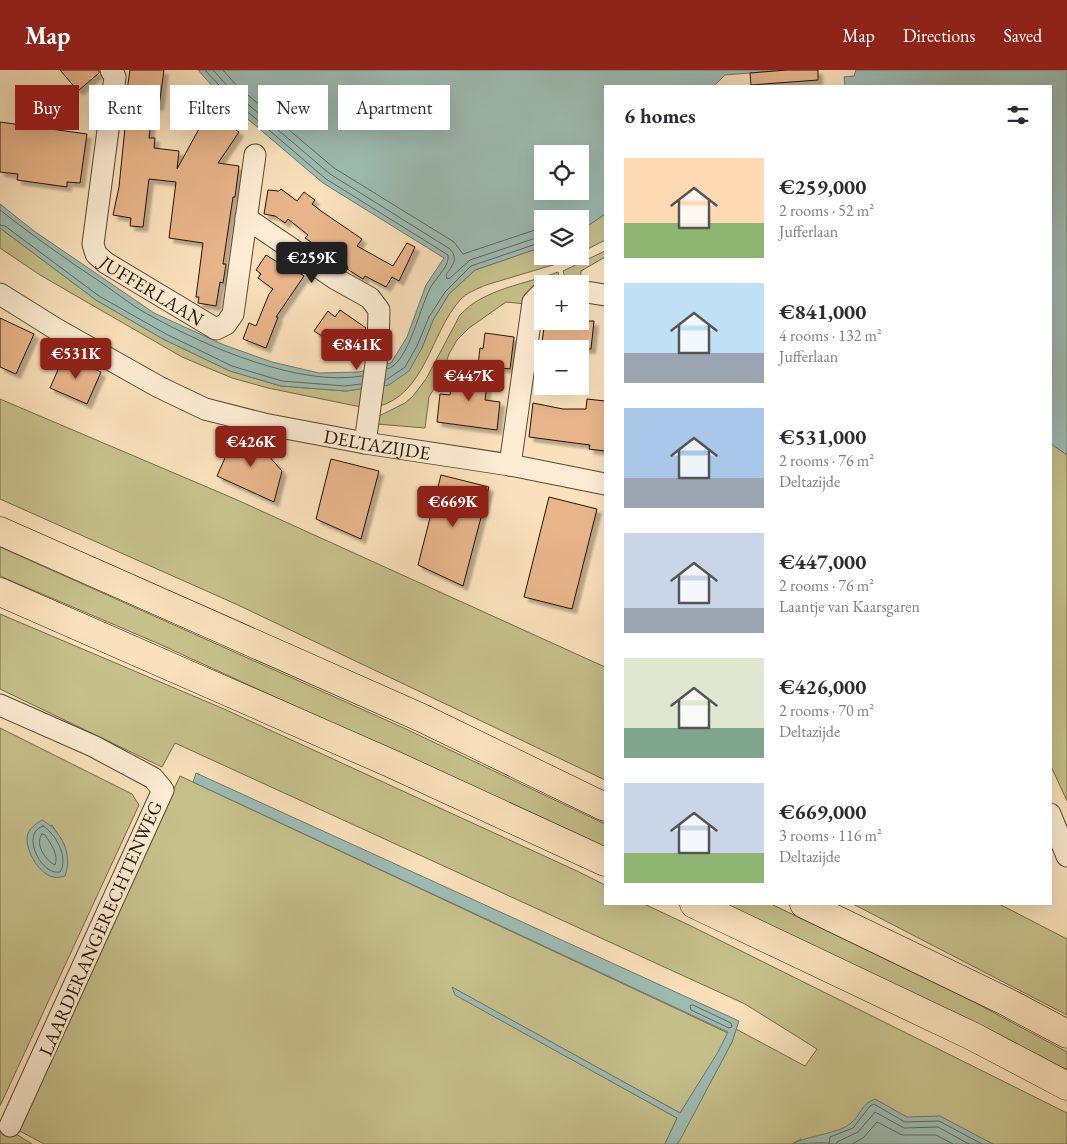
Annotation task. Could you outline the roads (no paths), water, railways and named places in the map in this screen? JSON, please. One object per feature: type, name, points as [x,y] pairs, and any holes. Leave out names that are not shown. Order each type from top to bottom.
[{"type":"highway","points":[[0,531],[422,718],[604,807]]},
{"type":"highway","points":[[0,592],[390,763],[604,862]]},
{"type":"highway","points":[[696,905],[972,1036],[1067,1086]]},
{"type":"highway","points":[[806,905],[1007,1002],[1067,1034]]},
{"type":"street","name":"JUFFERLAAN","points":[[112,70],[115,77],[93,244],[96,254],[106,263],[216,329],[226,324],[232,314],[254,155]]},
{"type":"street","points":[[246,218],[336,279],[370,298],[379,310],[378,349],[365,443]]},
{"type":"street","points":[[589,292],[604,295]]},
{"type":"street","name":"DELTAZIJDE","points":[[0,294],[56,329],[159,387],[205,409],[264,424],[365,443],[510,465],[604,484]]},
{"type":"street","points":[[510,465],[534,301]]},
{"type":"street","name":"LAARDERANGERECHTENWEG","points":[[0,705],[93,746],[153,778],[163,790],[10,1126]]},
{"type":"street","points":[[1052,819],[1067,856]]},
{"type":"water","points":[[198,70],[787,70],[725,75],[715,85],[604,85],[604,215],[589,225],[589,210],[534,210],[534,250],[475,270],[449,294],[433,320],[422,348],[409,371],[389,385],[346,391],[281,386],[230,371],[163,339],[96,300],[0,228],[0,204],[34,231],[154,313],[224,345],[272,362],[319,373],[359,372],[391,363],[407,337],[426,285],[444,258],[323,183],[261,130],[328,130],[328,85],[258,85],[258,128],[248,119],[248,85],[211,85]]},
{"type":"water","points":[[856,70],[1067,70],[1067,455],[1052,444],[1052,85],[845,85],[844,77],[854,76]]},
{"type":"water","points":[[196,773],[739,1021],[732,1042],[677,1144],[665,1144],[677,1118],[455,995],[452,987],[680,1113],[718,1052],[728,1032],[193,782]]},
{"type":"water","points":[[42,820],[55,830],[64,844],[68,860],[65,876],[53,877],[48,875],[42,871],[30,853],[27,839],[28,833],[32,827]]},
{"type":"water","points":[[875,1099],[907,1117],[940,1116],[993,1144],[792,1144],[846,1127],[870,1101]]}]
